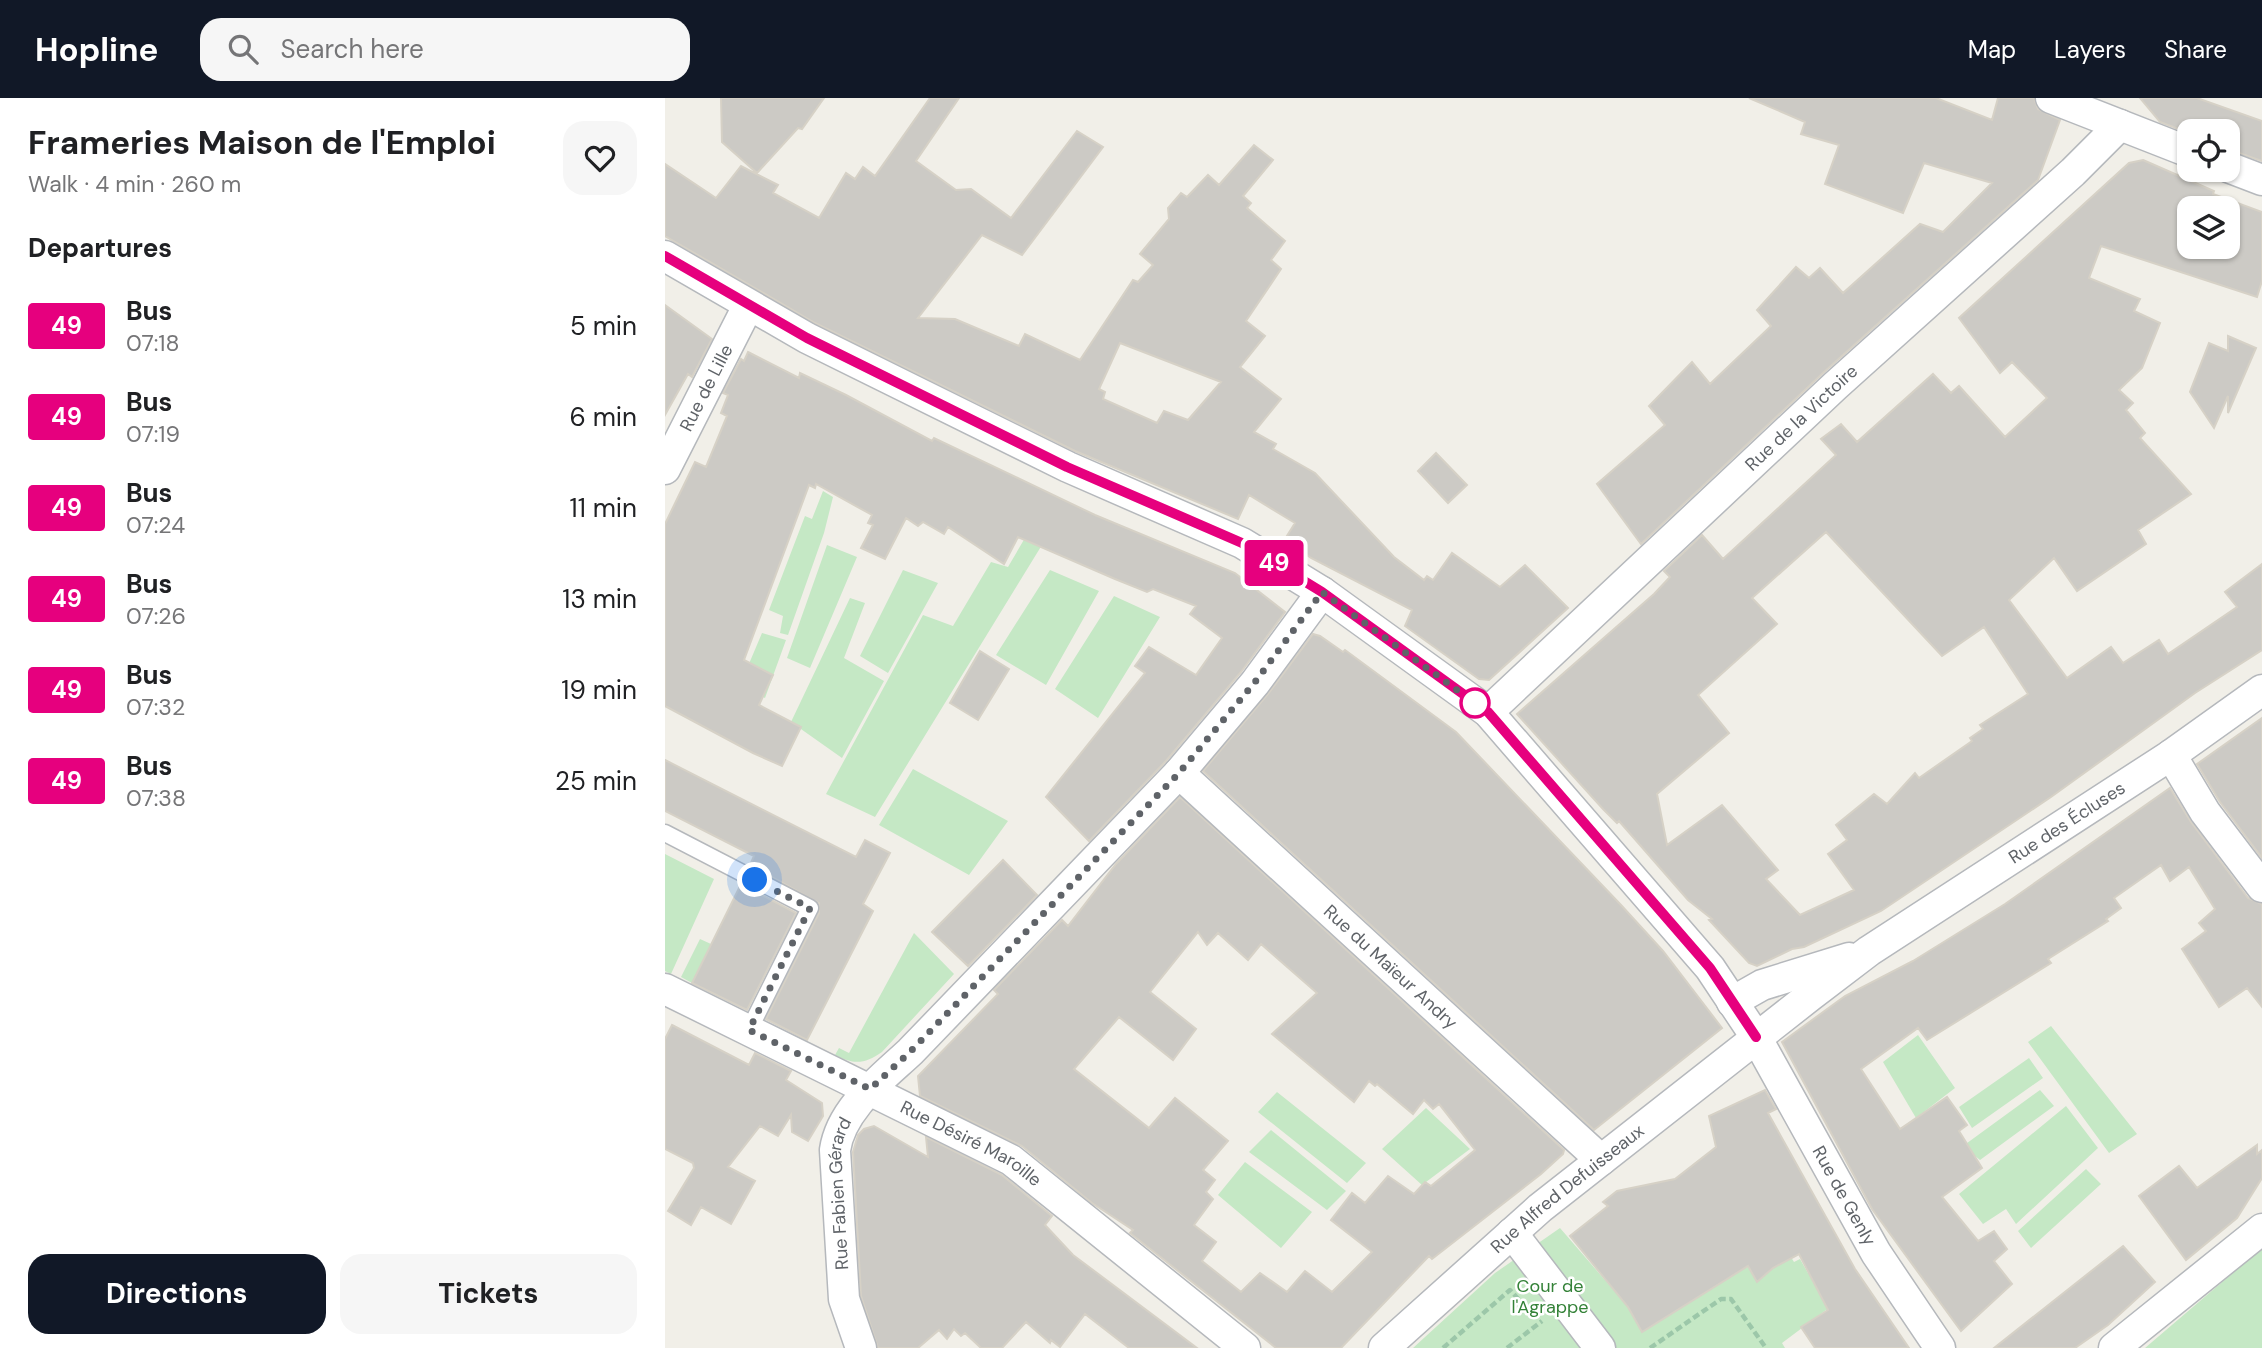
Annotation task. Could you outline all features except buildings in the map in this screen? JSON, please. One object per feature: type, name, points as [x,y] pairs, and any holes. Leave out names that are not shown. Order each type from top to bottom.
[{"type":"street","points":[[2051,98],[2177,147]]},
{"type":"street","name":"Rue de la Victoire","points":[[1488,712],[1835,386],[2073,172],[2120,125]]},
{"type":"street","points":[[2240,172],[2262,180]]},
{"type":"street","name":"Rue de Genly","points":[[665,256],[748,306],[1067,467],[1242,543],[1322,592],[1488,712],[1710,968],[1756,1037],[1876,1253],[1940,1348]]},
{"type":"street","name":"Rue de Lille","points":[[665,469],[748,306]]},
{"type":"street","name":"Rue Fabien Gérard","points":[[861,1348],[844,1299],[835,1150],[838,1132],[870,1089],[910,1052],[1179,773],[1255,682],[1322,592]]},
{"type":"street","name":"Rue des Écluses","points":[[1869,951],[2171,755],[2262,690]]},
{"type":"street","points":[[2171,755],[2206,811],[2262,887]]},
{"type":"street","name":"Rue du Maïeur Andry","points":[[1179,773],[1601,1160]]},
{"type":"street","points":[[1732,1002],[1762,985],[1869,951]]},
{"type":"street","name":"Rue Alfred Defuisseaux","points":[[1384,1348],[1512,1233],[1601,1160],[1869,951]]},
{"type":"street","name":"Rue Désiré Maroille","points":[[665,989],[1011,1160],[1245,1348]]},
{"type":"street","points":[[2115,1348],[2262,1230]]},
{"type":"street","points":[[1512,1233],[1600,1348]]},
{"type":"lane","points":[[665,833],[810,908],[749,1030]]},
{"type":"path","points":[[1443,1348],[1510,1290],[1547,1331]]},
{"type":"path","points":[[1650,1348],[1721,1299],[1731,1299],[1766,1348]]},
{"type":"path","points":[[1507,1348],[1565,1302]]},
{"type":"green space","points":[[823,491],[833,497],[824,533],[788,635],[780,633],[783,616],[769,610],[805,516],[812,519]]},
{"type":"green space","points":[[1042,509],[1061,514],[875,817],[826,794],[923,615],[953,626],[991,562],[1008,567]]},
{"type":"green space","points":[[827,545],[857,557],[810,668],[787,658]]},
{"type":"green space","points":[[903,570],[938,583],[888,673],[860,656]]},
{"type":"green space","points":[[1050,570],[1099,591],[1046,685],[996,655]]},
{"type":"green space","points":[[1114,596],[1160,617],[1098,718],[1055,689]]},
{"type":"green space","points":[[850,598],[865,603],[844,658],[884,681],[842,758],[791,722]]},
{"type":"green space","points":[[762,633],[786,640],[765,698],[740,685]]},
{"type":"green space","points":[[913,769],[1008,821],[969,875],[879,825]]},
{"type":"green space","points":[[665,854],[714,879],[671,974],[665,971]]},
{"type":"green space","points":[[914,933],[954,974],[882,1052],[859,1062],[835,1055],[839,1048],[849,1053]]},
{"type":"green space","points":[[700,939],[711,944],[692,983],[681,977]]},
{"type":"green space","points":[[2051,1026],[2137,1134],[2109,1153],[2028,1042]]},
{"type":"green space","points":[[1918,1035],[1955,1088],[1916,1118],[1883,1062]]},
{"type":"green space","points":[[2029,1058],[2043,1078],[1972,1128],[1959,1107]]},
{"type":"green space","points":[[2040,1090],[2054,1106],[1980,1160],[1963,1146]]},
{"type":"green space","points":[[1277,1092],[1366,1163],[1347,1183],[1258,1112]]},
{"type":"green space","points":[[2066,1106],[2098,1148],[2016,1224],[2006,1209],[1983,1224],[1959,1194]]},
{"type":"green space","points":[[1426,1108],[1470,1149],[1422,1185],[1382,1149]]},
{"type":"green space","points":[[1271,1130],[1346,1191],[1327,1210],[1249,1152]]},
{"type":"green space","points":[[1245,1162],[1312,1212],[1281,1248],[1218,1195]]},
{"type":"green space","points":[[2086,1169],[2101,1184],[2031,1248],[2018,1231]]},
{"type":"green space","name":"Cour de l'Agrappe","points":[[1560,1228],[1617,1294],[1736,1254],[1746,1268],[1783,1244],[1794,1262],[1800,1259],[1808,1273],[1819,1267],[1843,1301],[1828,1312],[1826,1310],[1782,1343],[1785,1348],[1413,1348],[1495,1273]]},
{"type":"green space","points":[[2262,1248],[2262,1348],[2145,1348]]},
{"type":"bus line","name":"49","points":[[665,256],[807,338],[1067,467],[1242,543],[1322,592],[1488,712],[1710,968],[1756,1037]]},
{"type":"route","points":[[755,880],[810,908],[749,1030],[870,1089],[910,1052],[1179,773],[1255,682],[1322,592],[1475,703]]}]
